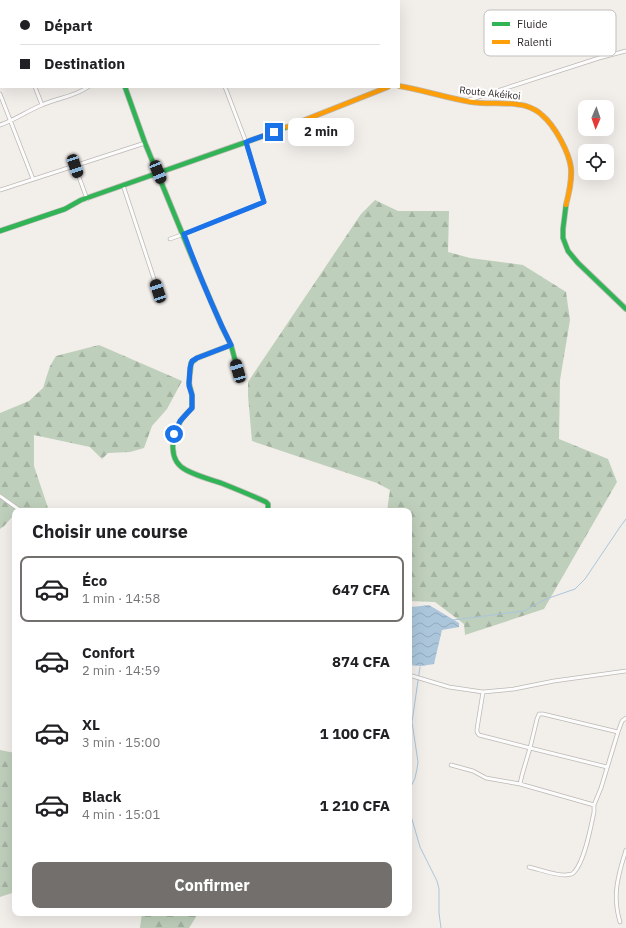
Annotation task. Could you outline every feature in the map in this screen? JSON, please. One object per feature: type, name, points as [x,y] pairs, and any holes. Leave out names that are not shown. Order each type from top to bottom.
[{"type":"street","points":[[616,54],[626,51]]},
{"type":"street","points":[[467,101],[607,56]]},
{"type":"street","name":"Route Akéikoi","points":[[400,86],[467,101],[511,103],[529,107],[539,112],[547,119],[568,156],[571,169],[570,185],[563,225],[565,244],[569,253],[578,263],[626,309]]},
{"type":"street","points":[[35,88],[42,105]]},
{"type":"street","points":[[0,125],[42,105],[80,92],[86,88]]},
{"type":"street","points":[[125,88],[145,143],[184,234],[218,320],[231,345],[238,371]]},
{"type":"street","points":[[170,239],[264,202],[246,142],[225,88]]},
{"type":"street","points":[[0,231],[69,208],[73,203],[158,172],[266,135],[385,88]]},
{"type":"street","points":[[0,94],[33,179]]},
{"type":"street","points":[[0,190],[145,143]]},
{"type":"street","points":[[75,166],[87,199]]},
{"type":"street","points":[[123,185],[158,291]]},
{"type":"street","points":[[231,345],[197,358],[191,363],[189,386],[192,395],[192,408],[180,421],[174,434],[172,441],[174,457],[177,463],[185,470],[237,489],[266,502],[268,504],[268,508]]},
{"type":"street","points":[[0,496],[17,508]]},
{"type":"street","points":[[412,676],[449,687],[483,692],[514,689],[554,681],[626,671]]},
{"type":"street","points":[[483,692],[477,729],[479,734],[607,767]]},
{"type":"street","points":[[520,784],[539,714],[618,732]]},
{"type":"street","points":[[529,867],[565,876],[572,874],[577,868],[582,858],[594,812],[594,805],[601,788],[622,721],[626,718]]},
{"type":"street","points":[[451,765],[473,771],[486,778],[520,784],[594,805]]},
{"type":"street","points":[[620,922],[616,911],[616,888],[619,871],[626,850]]},
{"type":"green space","points":[[375,200],[398,211],[449,211],[448,252],[470,258],[523,265],[566,292],[570,320],[560,380],[559,439],[608,459],[617,482],[544,609],[465,635],[464,624],[435,602],[412,601],[412,508],[387,508],[390,490],[377,483],[252,441],[248,382],[361,214]]},
{"type":"green space","points":[[99,345],[182,381],[167,409],[152,426],[144,448],[130,452],[108,453],[102,459],[90,447],[34,435],[34,466],[48,508],[12,508],[12,517],[0,529],[0,413],[29,401],[43,388],[50,366],[56,356]]},
{"type":"green space","points":[[0,750],[12,752],[12,893],[0,897]]},
{"type":"green space","points":[[142,916],[196,916],[189,928],[140,928]]},
{"type":"water","points":[[429,605],[459,623],[459,627],[442,630],[434,664],[421,666],[412,665],[412,607]]},
{"type":"waterway","points":[[453,620],[524,611],[546,599],[575,589],[585,579],[626,519]]},
{"type":"waterway","points":[[412,722],[420,667]]},
{"type":"waterway","points":[[412,722],[418,762],[415,778],[412,784]]},
{"type":"waterway","points":[[412,819],[420,847],[437,881],[439,889],[439,913],[441,928]]},
{"type":"traffic: fast","points":[[125,88],[145,143],[194,262],[231,345],[238,371]]},
{"type":"traffic: fast","points":[[0,231],[65,209],[81,200],[287,127]]},
{"type":"traffic: fast","points":[[566,205],[563,238],[568,251],[578,263],[626,309]]},
{"type":"traffic: fast","points":[[231,345],[197,358],[191,363],[189,383],[192,395],[192,408],[177,428],[173,441],[174,455],[176,461],[186,470],[249,494],[266,502],[268,504],[268,508]]},
{"type":"traffic: slow","points":[[400,86],[471,102],[519,105],[539,112],[556,132],[570,162],[571,178],[566,205]]},
{"type":"traffic: slow","points":[[287,127],[385,88]]},
{"type":"route","points":[[174,434],[180,421],[192,408],[192,395],[189,386],[192,361],[231,345],[194,262],[184,234],[264,202],[246,142],[274,132]]}]
